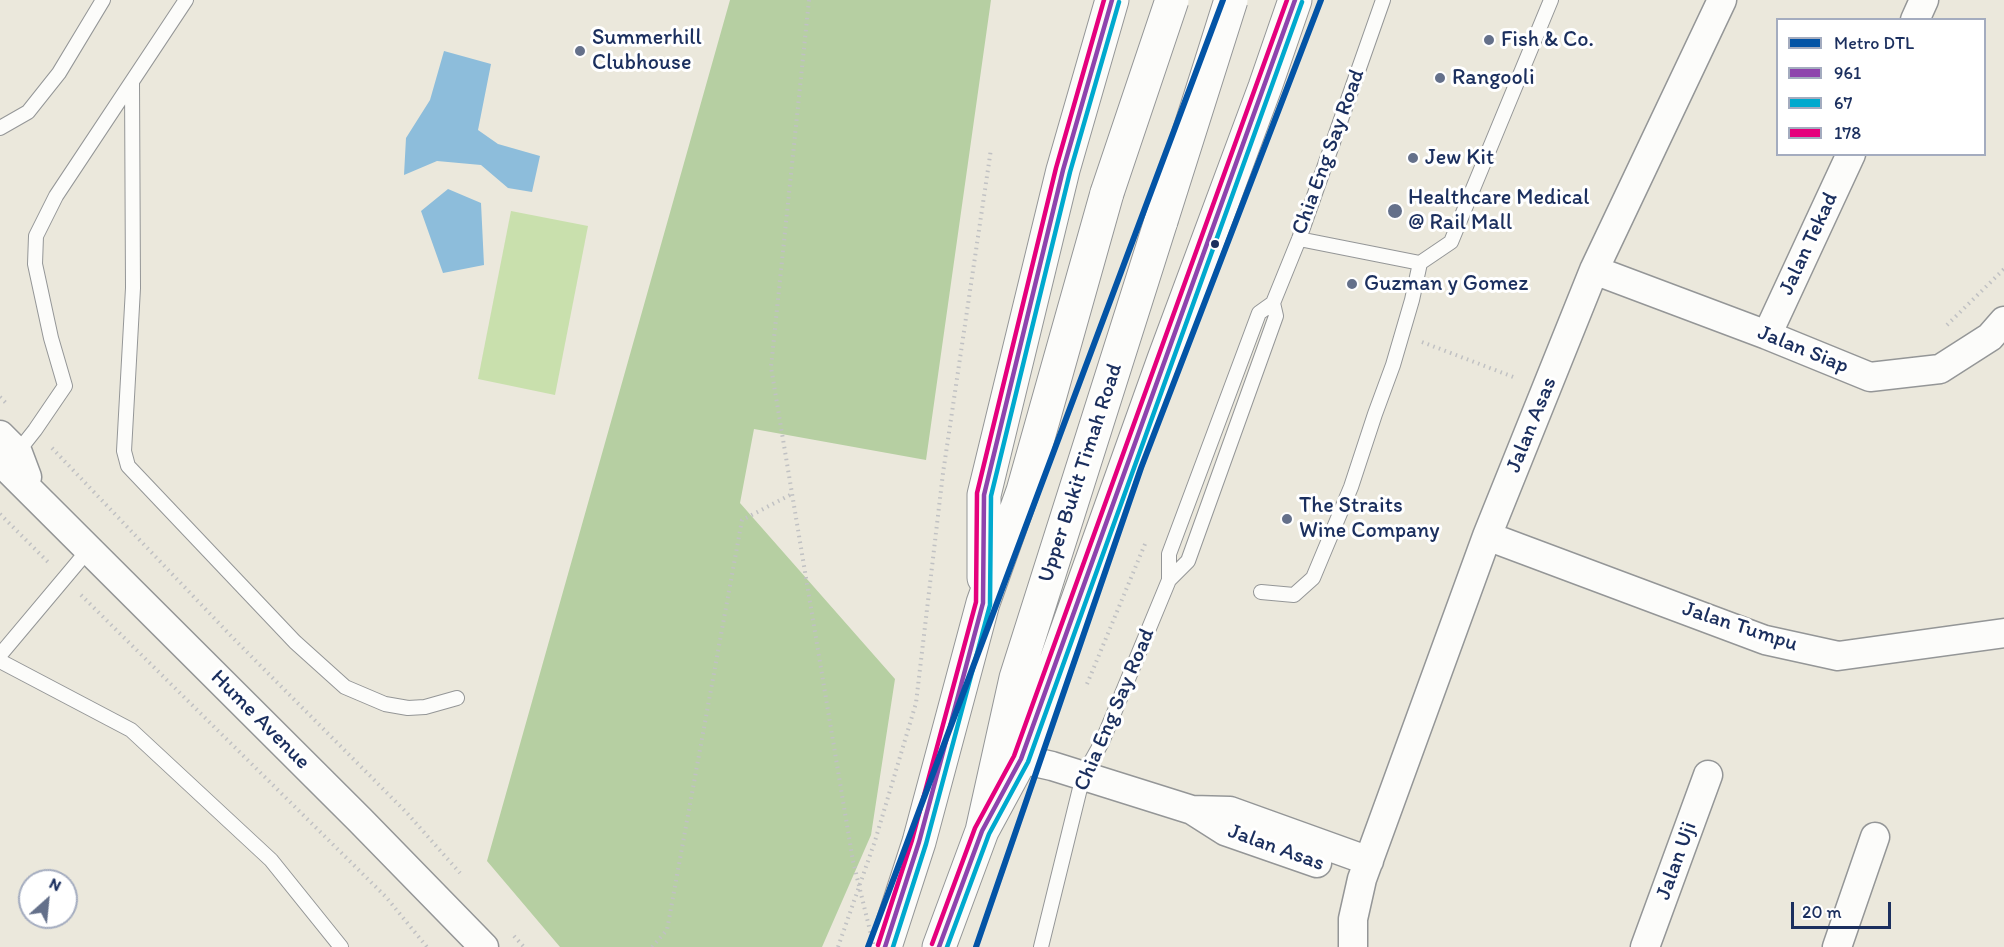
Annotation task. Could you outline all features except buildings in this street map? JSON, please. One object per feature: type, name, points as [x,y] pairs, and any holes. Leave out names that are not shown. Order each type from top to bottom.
[{"type":"highway","points":[[983,603],[984,495],[1063,170],[1112,0]]},
{"type":"highway","points":[[885,947],[919,843],[983,603],[1023,491],[1107,193],[1172,0]]},
{"type":"highway","name":"Upper Bukit Timah Road","points":[[939,947],[982,831],[1016,678],[1230,0]]},
{"type":"highway","points":[[982,831],[1021,759],[1295,0]]},
{"type":"street","name":"Jalan Asas","points":[[1353,947],[1353,920],[1366,870],[1487,536],[1594,270],[1722,0]]},
{"type":"street","points":[[1916,18],[1924,0]]},
{"type":"street","name":"Jalan Tekad","points":[[1767,334],[1850,156]]},
{"type":"street","name":"Jalan Siap","points":[[1594,270],[1767,334],[1870,377],[1940,369],[1990,337],[2004,321]]},
{"type":"street","name":"Hume Avenue","points":[[6,454],[34,495],[484,947]]},
{"type":"street","name":"Jalan Tumpu","points":[[1487,536],[1765,640],[1838,656],[2004,633]]},
{"type":"street","name":"Jalan Asas","points":[[1021,759],[1192,810],[1230,811],[1366,870]]},
{"type":"street","name":"Jalan Uji","points":[[1645,947],[1708,775]]},
{"type":"street","points":[[1837,947],[1875,837]]},
{"type":"lane","points":[[0,128],[28,112],[59,73],[103,0]]},
{"type":"lane","points":[[6,454],[35,430],[65,386],[51,338],[36,264],[36,236],[57,196],[186,0]]},
{"type":"lane","name":"Chia Eng Say Road","points":[[1170,580],[1169,554],[1173,543],[1259,313],[1273,303],[1299,239],[1383,0]]},
{"type":"lane","points":[[1262,592],[1294,595],[1312,578],[1351,487],[1402,335],[1420,263],[1451,242],[1551,0]]},
{"type":"lane","points":[[132,82],[133,288],[124,451],[128,466],[296,642],[345,687],[386,704],[408,708],[426,707],[457,698]]},
{"type":"lane","points":[[1299,239],[1420,263]]},
{"type":"lane","name":"Chia Eng Say Road","points":[[1041,947],[1083,776],[1102,742],[1170,580],[1188,561],[1276,316],[1273,303]]},
{"type":"lane","points":[[0,654],[89,549]]},
{"type":"lane","points":[[0,661],[131,730],[271,860],[341,947]]},
{"type":"path","points":[[809,0],[771,367],[853,861],[874,947]]},
{"type":"path","points":[[838,947],[875,841],[916,703],[943,473],[991,148]]},
{"type":"path","points":[[1942,329],[2004,269]]},
{"type":"path","points":[[1402,335],[1509,375]]},
{"type":"path","points":[[0,397],[35,430],[234,639],[407,813],[461,875]]},
{"type":"path","points":[[652,947],[667,930],[742,520],[792,494]]},
{"type":"path","points":[[0,514],[386,897],[427,947]]},
{"type":"path","points":[[508,929],[524,947]]},
{"type":"green space","points":[[730,0],[991,0],[926,460],[754,429],[740,503],[895,679],[871,835],[822,947],[560,947],[487,861]]},
{"type":"green space","points":[[511,211],[588,226],[555,395],[478,379]]},
{"type":"water","points":[[444,51],[491,64],[478,130],[498,144],[540,156],[532,192],[508,188],[481,165],[437,161],[404,175],[406,138],[430,100]]},
{"type":"water","points":[[448,189],[481,203],[484,265],[443,273],[421,211]]},
{"type":"metro line","name":"DTL","points":[[868,947],[1223,0]]},
{"type":"metro line","name":"DTL","points":[[976,947],[1141,468],[1321,0]]},
{"type":"transit line","name":"178","points":[[878,945],[912,840],[976,602],[977,493],[1056,168],[1104,0]]},
{"type":"transit line","name":"961","points":[[885,947],[919,842],[983,603],[984,495],[1063,170],[1112,0]]},
{"type":"transit line","name":"178","points":[[932,944],[975,828],[1014,756],[1287,0]]},
{"type":"transit line","name":"961","points":[[939,947],[982,831],[1021,759],[1295,0]]},
{"type":"transit line","name":"67","points":[[893,947],[926,844],[990,605],[991,496],[1070,172],[1119,2]]},
{"type":"transit line","name":"67","points":[[947,947],[989,834],[1028,762],[1302,2]]},
{"type":"place","name":"Fish & Co.","points":[[1489,40]]},
{"type":"place","name":"Summerhill Clubhouse","points":[[580,51]]},
{"type":"place","name":"Rangooli","points":[[1440,78]]},
{"type":"place","name":"Jew Kit","points":[[1413,158]]},
{"type":"place","name":"Healthcare Medical @ Rail Mall","points":[[1395,211]]},
{"type":"place","name":"Guzman y Gomez","points":[[1352,284]]},
{"type":"place","name":"The Straits Wine Company","points":[[1287,519]]}]
